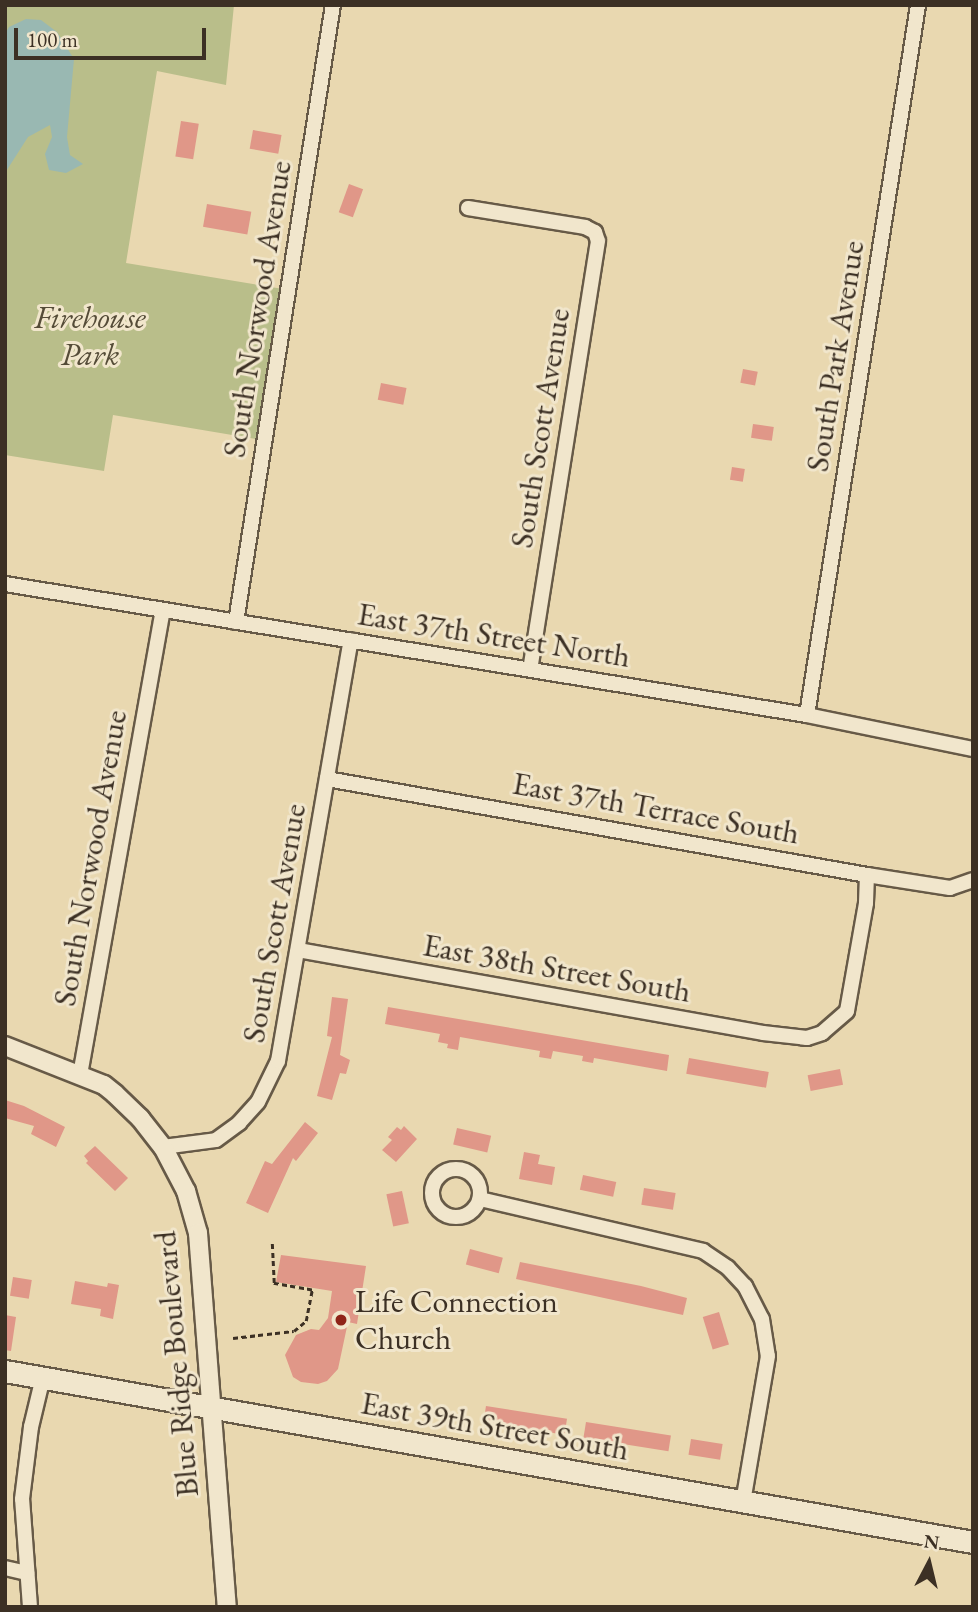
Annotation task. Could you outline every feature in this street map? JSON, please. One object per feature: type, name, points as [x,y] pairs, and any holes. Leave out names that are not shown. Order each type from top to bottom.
[{"type":"main road","name":"East 39th Street South","points":[[5,1371],[973,1542]]},
{"type":"street","name":"South Norwood Avenue","points":[[236,622],[333,5]]},
{"type":"street","name":"South Park Avenue","points":[[807,715],[918,5]]},
{"type":"street","name":"South Scott Avenue","points":[[468,208],[585,227],[595,232],[598,242],[530,669]]},
{"type":"street","name":"East 37th Street North","points":[[5,584],[807,715],[973,749]]},
{"type":"street","name":"South Norwood Avenue","points":[[80,1075],[163,610]]},
{"type":"street","name":"South Scott Avenue","points":[[163,1147],[216,1140],[239,1123],[258,1102],[278,1062],[351,640]]},
{"type":"street","name":"East 37th Terrace South","points":[[327,779],[867,876],[950,888],[973,880]]},
{"type":"street","name":"East 38th Street South","points":[[298,950],[763,1033],[807,1038],[822,1033],[847,1011],[866,903],[867,876]]},
{"type":"street","name":"Blue Ridge Boulevard","points":[[5,1046],[104,1085],[140,1118],[163,1147],[186,1191],[198,1233],[227,1607]]},
{"type":"street","points":[[480,1199],[703,1251],[728,1268],[751,1298],[762,1319],[768,1356],[743,1503]]},
{"type":"street","points":[[30,1607],[24,1477],[31,1427],[43,1377]]},
{"type":"street","points":[[5,1568],[27,1573]]},
{"type":"path","points":[[233,1338],[293,1331],[306,1321],[312,1290],[274,1283],[272,1242]]},
{"type":"green space","name":"Firehouse Park","points":[[5,5],[234,5],[226,85],[157,71],[126,263],[283,289],[256,439],[113,415],[104,471],[5,455]]},
{"type":"water","points":[[26,19],[41,20],[57,32],[74,59],[67,137],[70,155],[83,164],[66,173],[49,170],[45,154],[52,137],[50,125],[28,137],[5,173],[5,34],[9,27]]},
{"type":"building","points":[[181,121],[199,124],[193,159],[175,157]]},
{"type":"building","points":[[253,130],[282,135],[278,154],[250,149]]},
{"type":"building","points":[[349,184],[363,189],[353,217],[339,212]]},
{"type":"building","points":[[207,204],[251,212],[247,234],[203,227]]},
{"type":"building","points":[[743,369],[758,372],[755,386],[740,383]]},
{"type":"building","points":[[381,383],[407,388],[403,405],[378,400]]},
{"type":"building","points":[[753,424],[774,427],[772,441],[751,438]]},
{"type":"building","points":[[732,467],[745,469],[743,482],[730,480]]},
{"type":"building","points":[[332,997],[348,999],[340,1055],[350,1060],[346,1074],[340,1073],[332,1100],[317,1096],[332,1037],[327,1036]]},
{"type":"building","points":[[388,1007],[669,1055],[667,1071],[594,1058],[593,1063],[582,1061],[583,1056],[553,1051],[551,1059],[539,1057],[540,1051],[460,1037],[458,1050],[447,1048],[448,1044],[438,1042],[440,1034],[385,1024]]},
{"type":"building","points":[[689,1058],[769,1072],[766,1088],[686,1074]]},
{"type":"building","points":[[840,1069],[843,1085],[811,1091],[808,1075]]},
{"type":"building","points":[[5,1100],[24,1106],[65,1127],[56,1147],[31,1134],[34,1126],[5,1118]]},
{"type":"building","points":[[305,1122],[318,1133],[296,1161],[293,1158],[268,1213],[246,1203],[265,1161],[272,1164]]},
{"type":"building","points":[[404,1126],[417,1139],[396,1162],[382,1150],[392,1140],[388,1137],[397,1127],[401,1130]]},
{"type":"building","points":[[457,1128],[491,1136],[487,1152],[453,1145]]},
{"type":"building","points":[[95,1146],[128,1178],[115,1191],[86,1163],[88,1161],[84,1156]]},
{"type":"building","points":[[524,1152],[540,1155],[538,1164],[555,1167],[552,1185],[519,1179]]},
{"type":"building","points":[[583,1175],[616,1182],[613,1197],[580,1190]]},
{"type":"building","points":[[644,1188],[676,1193],[673,1210],[641,1205]]},
{"type":"building","points":[[402,1191],[409,1223],[393,1227],[386,1194]]},
{"type":"building","points":[[470,1249],[503,1258],[499,1273],[466,1264]]},
{"type":"building","name":"Life Connection Church","points":[[281,1255],[366,1266],[357,1324],[348,1322],[338,1369],[327,1381],[318,1384],[301,1382],[293,1377],[285,1355],[296,1335],[311,1329],[319,1330],[328,1318],[332,1291],[276,1282]]},
{"type":"building","points":[[520,1262],[687,1298],[683,1315],[516,1279]]},
{"type":"building","points":[[13,1277],[32,1280],[29,1299],[10,1296]]},
{"type":"building","points":[[75,1281],[107,1287],[108,1283],[119,1285],[113,1319],[100,1316],[101,1309],[71,1304]]},
{"type":"building","points":[[719,1312],[729,1345],[713,1349],[703,1317]]},
{"type":"building","points":[[5,1315],[16,1317],[11,1351],[5,1350]]},
{"type":"building","points":[[486,1406],[567,1419],[564,1435],[483,1422]]},
{"type":"building","points":[[586,1422],[671,1435],[668,1451],[583,1438]]},
{"type":"building","points":[[691,1439],[723,1444],[720,1460],[688,1455]]},
{"type":"place","name":"Life Connection Church","points":[[341,1320]]}]
